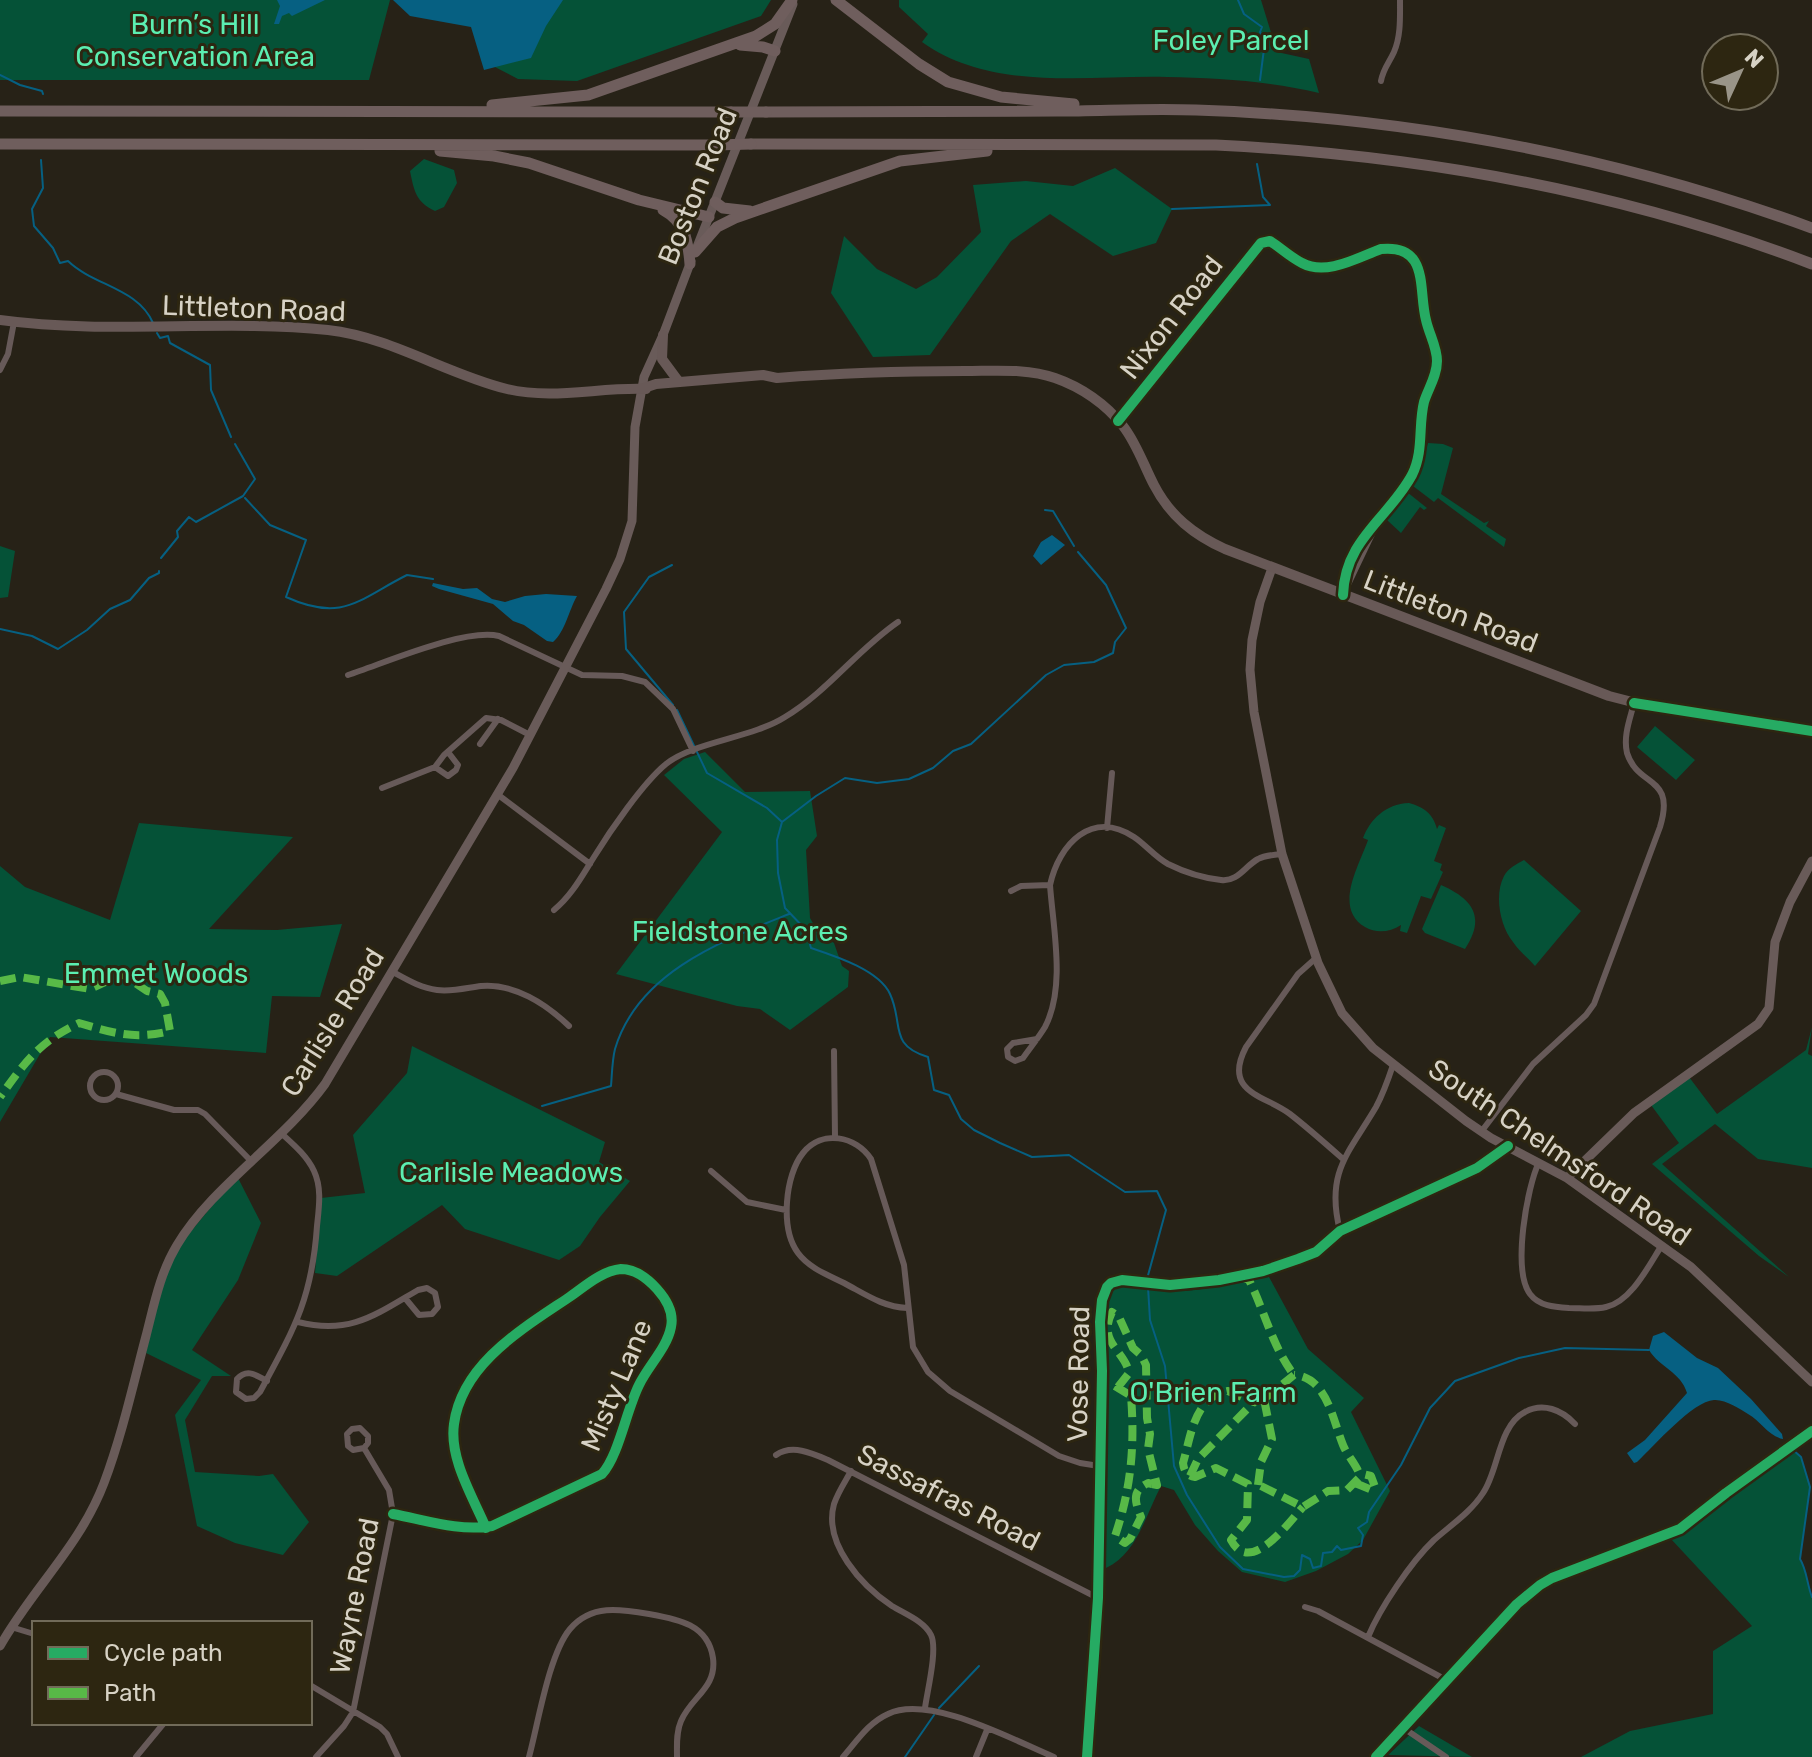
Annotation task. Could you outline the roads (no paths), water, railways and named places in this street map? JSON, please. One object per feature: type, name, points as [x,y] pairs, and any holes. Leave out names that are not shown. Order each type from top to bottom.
[{"type":"highway","points":[[432,111],[588,95],[756,36],[775,24],[793,0]]},
{"type":"highway","points":[[835,1],[919,64],[959,86],[1017,100],[1142,111]]},
{"type":"highway","points":[[730,46],[751,45],[775,51]]},
{"type":"highway","points":[[0,111],[1193,110],[1303,117],[1472,138],[1584,161],[1665,181],[1812,228]]},
{"type":"highway","points":[[0,144],[1216,145],[1290,148],[1437,165],[1511,178],[1684,220],[1812,264]]},
{"type":"highway","points":[[392,144],[529,163],[648,202],[709,217]]},
{"type":"highway","points":[[695,252],[717,227],[754,211],[900,161],[1034,145]]},
{"type":"highway","points":[[648,202],[672,215],[685,230],[690,264]]},
{"type":"highway","points":[[715,202],[731,210],[754,211]]},
{"type":"main road","name":"Boston Road","points":[[641,389],[793,0]]},
{"type":"main road","name":"Littleton Road","points":[[0,320],[79,328],[285,327],[331,330],[374,340],[508,389],[551,394],[878,371],[1031,372],[1077,387],[1095,399],[1118,421],[1134,444],[1159,493],[1179,520],[1214,544],[1588,689],[1634,703],[1812,731]]},
{"type":"main road","points":[[663,335],[662,359],[679,382]]},
{"type":"main road","name":"Littleton Road","points":[[641,389],[679,382],[763,375],[771,378]]},
{"type":"main road","name":"Carlisle Road","points":[[0,1646],[74,1544],[103,1486],[125,1419],[167,1264],[190,1227],[309,1106],[325,1084],[497,794],[606,589],[628,539],[634,510],[635,427],[641,389]]},
{"type":"main road","name":"South Chelmsford Road","points":[[1272,568],[1256,621],[1250,670],[1254,712],[1282,854],[1316,958],[1342,1013],[1362,1038],[1393,1065],[1481,1132],[1567,1178],[1662,1245],[1704,1278],[1812,1382]]},
{"type":"main road","points":[[1567,1178],[1634,1113],[1765,1016],[1769,1008],[1772,952],[1779,928],[1812,861]]},
{"type":"main road","points":[[0,1620],[11,1627]]},
{"type":"street","points":[[1381,81],[1383,69],[1398,40],[1400,0]]},
{"type":"street","name":"Nixon Road","points":[[1118,421],[1261,243],[1270,241],[1315,268],[1332,267],[1389,248],[1406,253],[1418,266],[1423,284],[1426,323],[1436,352],[1437,370],[1424,402],[1417,462],[1412,474],[1379,521],[1360,540],[1344,579],[1343,595]]},
{"type":"street","points":[[0,370],[6,359],[14,322]]},
{"type":"street","points":[[554,910],[573,890],[651,780],[675,758],[785,718],[898,622]]},
{"type":"street","points":[[348,675],[458,639],[485,634],[513,640],[582,675],[622,676],[645,682],[673,709],[693,751]]},
{"type":"street","points":[[1481,1132],[1533,1064],[1594,1004],[1660,827],[1665,803],[1661,792],[1631,763],[1626,751],[1627,729],[1634,703]]},
{"type":"street","points":[[382,788],[435,767],[482,720],[498,719],[530,735]]},
{"type":"street","points":[[480,744],[498,719]]},
{"type":"street","points":[[435,767],[448,776],[456,770],[458,765],[448,752]]},
{"type":"street","points":[[1107,828],[1112,773]]},
{"type":"street","points":[[497,794],[590,864]]},
{"type":"street","points":[[1037,1039],[1011,1044],[1007,1049],[1008,1057],[1013,1061],[1020,1060],[1037,1039],[1048,1020],[1057,971],[1050,885],[1066,846],[1078,835],[1090,829],[1107,828],[1133,836],[1176,867],[1220,880],[1238,876],[1263,857],[1282,854]]},
{"type":"street","points":[[1011,891],[1021,886],[1050,885]]},
{"type":"street","points":[[1316,958],[1298,974],[1246,1047],[1241,1056],[1240,1073],[1243,1083],[1255,1097],[1286,1111],[1343,1159]]},
{"type":"street","points":[[391,971],[431,989],[452,991],[486,986],[512,990],[551,1009],[569,1026]]},
{"type":"street","points":[[834,1051],[835,1137]]},
{"type":"street","points":[[1340,1231],[1336,1189],[1343,1159],[1375,1109],[1393,1065]]},
{"type":"street","points":[[116,1094],[118,1083],[113,1074],[104,1071],[92,1078],[90,1087],[97,1098],[105,1100],[116,1094],[174,1110],[198,1110],[252,1162]]},
{"type":"street","points":[[267,1381],[253,1373],[244,1373],[237,1379],[235,1387],[238,1395],[250,1399],[258,1396],[267,1381],[298,1322],[315,1261],[319,1193],[316,1178],[309,1162],[282,1134]]},
{"type":"street","points":[[907,1308],[892,1307],[878,1301],[809,1264],[791,1242],[786,1210],[801,1156],[817,1141],[835,1137],[848,1139],[860,1146],[873,1163],[904,1265],[913,1347],[934,1380],[1059,1456],[1099,1466]]},
{"type":"street","name":"Vose Road","points":[[1087,1757],[1098,1598],[1101,1310],[1104,1293],[1111,1283],[1125,1280],[1179,1285],[1254,1273],[1308,1256],[1340,1231],[1477,1168],[1508,1146]]},
{"type":"street","points":[[1539,1162],[1530,1187],[1523,1245],[1524,1284],[1535,1300],[1560,1307],[1598,1308],[1614,1304],[1627,1295],[1662,1245]]},
{"type":"street","points":[[711,1171],[747,1202],[786,1210]]},
{"type":"street","name":"Misty Lane","points":[[393,1514],[459,1527],[486,1528],[507,1521],[602,1474],[609,1466],[634,1395],[666,1341],[672,1323],[666,1300],[657,1288],[639,1274],[620,1269],[597,1278],[512,1336],[484,1364],[469,1385],[457,1408],[454,1442],[486,1528]]},
{"type":"street","points":[[298,1322],[324,1327],[350,1325],[418,1290],[427,1288],[435,1293],[438,1307],[432,1314],[419,1315],[405,1298]]},
{"type":"street","points":[[1368,1637],[1414,1563],[1481,1497],[1490,1481],[1508,1429],[1518,1417],[1532,1409],[1548,1408],[1563,1412],[1575,1424]]},
{"type":"street","points":[[1376,1757],[1517,1604],[1540,1585],[1636,1544],[1680,1529],[1812,1431]]},
{"type":"street","name":"Wayne Road","points":[[353,1712],[393,1514],[389,1490],[364,1448]]},
{"type":"street","name":"Sassafras Road","points":[[776,1455],[790,1450],[807,1452],[851,1471],[1098,1598]]},
{"type":"street","points":[[851,1471],[834,1504],[836,1536],[848,1561],[865,1584],[931,1634],[933,1649],[925,1708]]},
{"type":"street","points":[[1305,1607],[1318,1611],[1448,1681]]},
{"type":"street","points":[[529,1757],[564,1637],[580,1620],[594,1612],[609,1609],[679,1620],[693,1626],[708,1643],[713,1657],[711,1679],[680,1722],[677,1757]]},
{"type":"street","points":[[11,1627],[32,1633]]},
{"type":"street","points":[[312,1686],[380,1727],[387,1734],[398,1757]]},
{"type":"street","points":[[843,1757],[864,1731],[888,1713],[904,1708],[925,1708],[1054,1757]]},
{"type":"street","points":[[316,1757],[353,1712]]},
{"type":"street","points":[[136,1757],[162,1725]]},
{"type":"street","points":[[1402,1727],[1446,1757]]},
{"type":"street","points":[[976,1757],[987,1730]]},
{"type":"water","points":[[277,0],[325,0],[292,16],[289,13],[282,16],[279,24],[274,24],[280,6]]},
{"type":"water","points":[[393,0],[563,0],[531,58],[484,70],[471,27],[410,16]]},
{"type":"water","points":[[1052,535],[1065,545],[1041,565],[1033,556],[1041,542]]},
{"type":"water","points":[[433,583],[463,589],[477,588],[492,599],[505,602],[546,594],[577,596],[564,627],[553,642],[513,621],[493,604],[439,589],[432,586]]},
{"type":"water","points":[[1664,1332],[1697,1358],[1718,1368],[1751,1399],[1783,1439],[1773,1435],[1737,1407],[1714,1400],[1705,1402],[1685,1416],[1634,1463],[1627,1453],[1645,1440],[1687,1393],[1680,1380],[1649,1350],[1653,1336]]},
{"type":"waterway","points":[[1238,0],[1244,14],[1262,27],[1260,32],[1265,41],[1260,80]]},
{"type":"waterway","points":[[0,75],[43,94]]},
{"type":"waterway","points":[[41,160],[43,188],[32,209],[34,226],[53,248],[60,263],[68,261],[137,302],[153,323]]},
{"type":"waterway","points":[[1172,209],[1270,205],[1263,197],[1257,164]]},
{"type":"waterway","points":[[157,333],[160,338],[168,336],[170,343],[210,365],[211,390],[231,437]]},
{"type":"waterway","points":[[161,558],[189,517],[196,522],[243,496],[255,479],[235,444]]},
{"type":"waterway","points":[[245,498],[270,525],[306,540],[286,597],[306,605],[337,608],[363,599],[407,575],[433,579]]},
{"type":"waterway","points":[[1045,510],[1053,511],[1074,546]]},
{"type":"waterway","points":[[1078,552],[1106,585],[1126,628],[1115,642],[1113,653],[1094,662],[1064,665],[1046,675],[971,744],[953,751],[933,768],[909,779],[877,783],[845,778],[816,796],[782,822],[777,840],[778,873],[785,908],[806,930],[811,948],[855,965],[884,985],[894,1005],[902,1040],[915,1052],[928,1057],[934,1090],[949,1095],[961,1119],[974,1130],[1032,1157],[1069,1155],[1125,1192],[1157,1191],[1166,1210],[1147,1279]]},
{"type":"waterway","points":[[672,565],[649,577],[624,612],[626,649],[673,705]]},
{"type":"waterway","points":[[0,629],[32,636],[58,649],[87,630],[110,609],[130,600],[159,571]]},
{"type":"waterway","points":[[677,710],[707,773],[767,808],[782,822]]},
{"type":"waterway","points":[[542,1106],[611,1086],[615,1049],[626,1022],[642,999],[662,980],[711,948],[789,914]]},
{"type":"waterway","points":[[1148,1287],[1150,1320],[1165,1366],[1174,1466],[1187,1495],[1220,1547],[1243,1569],[1284,1577],[1294,1576],[1300,1570],[1302,1555],[1310,1559],[1313,1568],[1321,1566],[1323,1553],[1332,1552],[1337,1546],[1341,1550],[1361,1546],[1363,1535],[1358,1528],[1367,1522],[1369,1512],[1401,1465],[1430,1408],[1455,1381],[1519,1358],[1565,1348],[1649,1350]]},
{"type":"waterway","points":[[1792,1449],[1801,1457],[1810,1487],[1800,1559],[1812,1597]]},
{"type":"waterway","points":[[939,1708],[979,1666]]},
{"type":"waterway","points":[[905,1757],[934,1715]]},
{"type":"park label","name":"Burn’s Hill Conservation Area","points":[[195,40]]},
{"type":"park label","name":"Foley Parcel","points":[[1231,40]]},
{"type":"park label","name":"Fieldstone Acres","points":[[740,931]]},
{"type":"park label","name":"Emmet Woods","points":[[156,973]]},
{"type":"park label","name":"Carlisle Meadows","points":[[511,1172]]},
{"type":"park label","name":"O'Brien Farm","points":[[1213,1392]]}]
